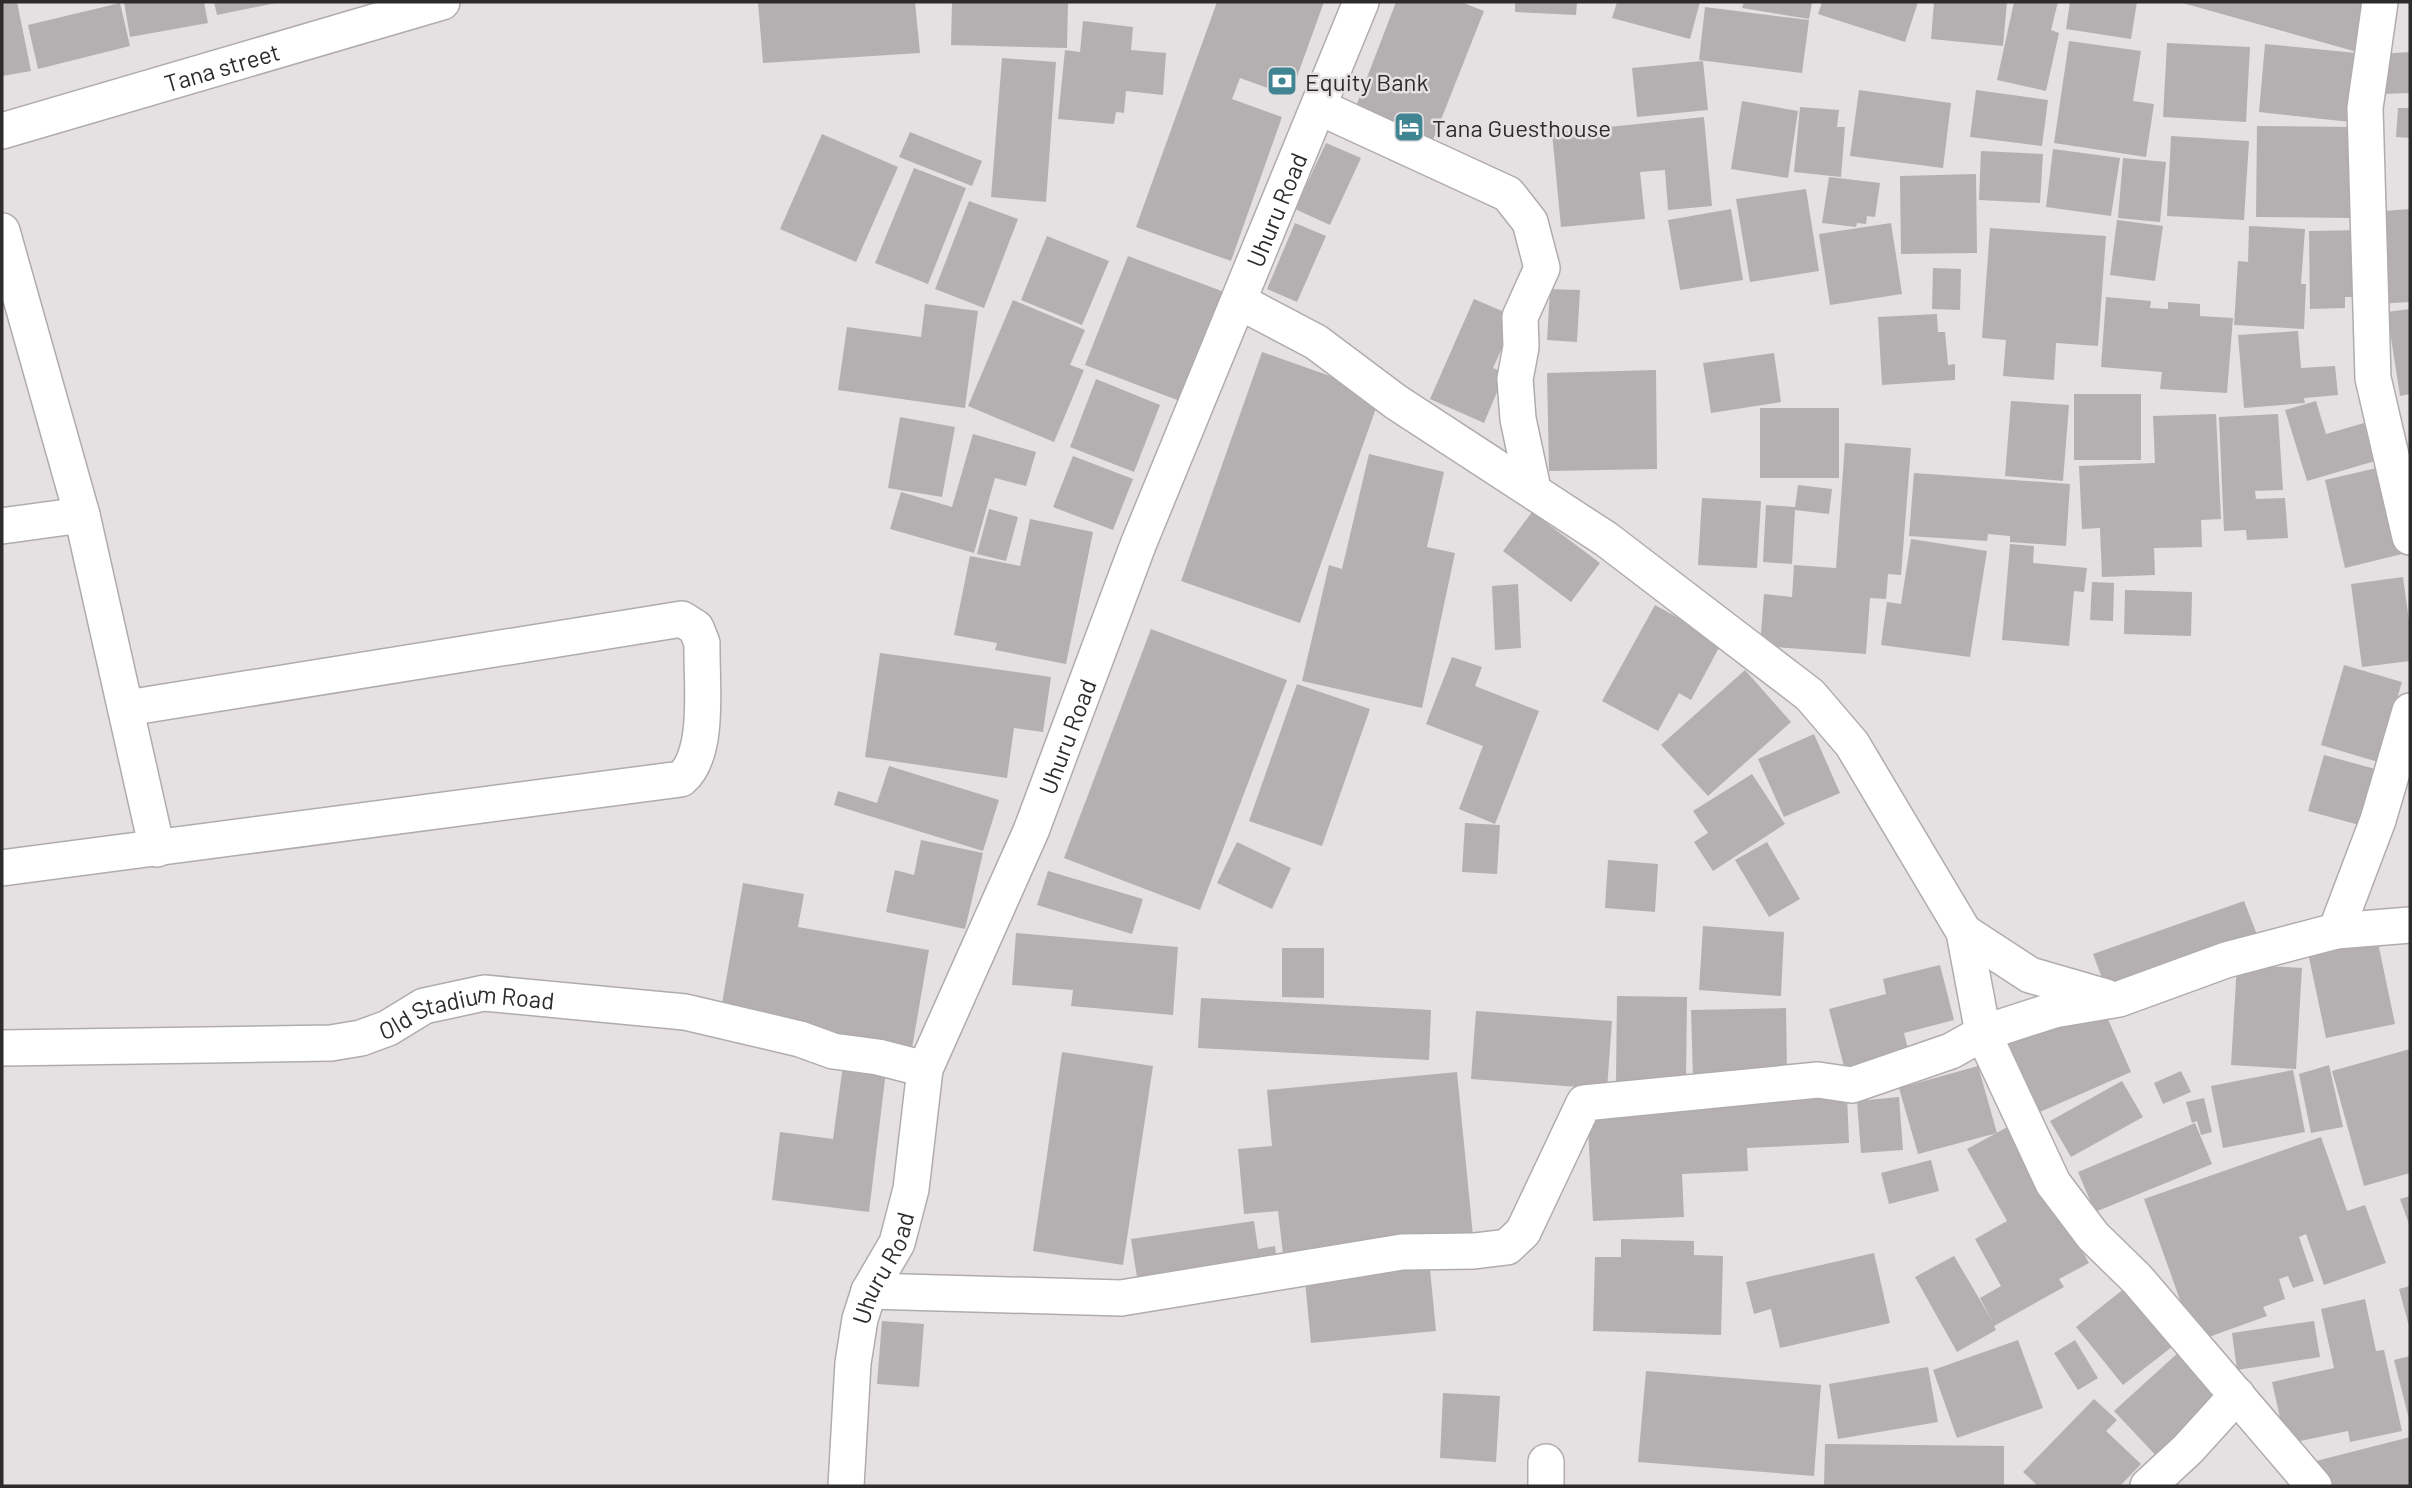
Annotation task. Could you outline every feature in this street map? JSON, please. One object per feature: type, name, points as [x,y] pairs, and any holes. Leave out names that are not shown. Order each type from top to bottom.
[{"type":"street","name":"Tana street","points":[[2,131],[442,2]]},
{"type":"street","name":"Uhuru Road","points":[[846,1486],[853,1363],[869,1292],[897,1243],[901,1230],[911,1189],[925,1069],[1031,831],[1138,545],[1240,302],[1360,2]]},
{"type":"street","points":[[2380,2],[2365,108],[2372,378],[2410,537]]},
{"type":"street","points":[[1319,107],[1508,194],[1530,222],[1540,251],[1542,268],[1520,317],[1521,347],[1515,379],[1518,419],[1533,489]]},
{"type":"street","points":[[2,231],[82,515],[157,849]]},
{"type":"street","points":[[1240,302],[1316,342],[1396,402],[1606,539],[1810,695],[1852,744],[1964,932],[1983,1033],[2053,1183],[2093,1236],[2137,1279],[2314,1486]]},
{"type":"street","points":[[2,526],[82,515]]},
{"type":"street","points":[[2,867],[681,779],[691,771],[699,749],[702,643],[696,628],[682,619],[127,708]]},
{"type":"street","points":[[2336,931],[2378,820],[2410,710]]},
{"type":"street","points":[[869,1292],[1121,1298],[1402,1252],[1474,1251],[1507,1247],[1523,1233],[1584,1103],[1818,1080],[1852,1085],[1951,1051],[1983,1033],[2054,1010],[2119,999],[2226,960],[2336,931],[2410,925]]},
{"type":"street","points":[[1964,932],[2030,975],[2076,990],[2119,999]]},
{"type":"street","name":"Old Stadium Road","points":[[2,1048],[331,1043],[370,1035],[424,1006],[484,993],[685,1012],[800,1039],[833,1051],[878,1057],[925,1069]]},
{"type":"street","points":[[2148,1486],[2188,1449],[2237,1395]]},
{"type":"building","points":[[2,2],[17,2],[31,71],[2,76]]},
{"type":"building","points":[[124,2],[204,2],[208,23],[130,37]]},
{"type":"building","points":[[214,2],[276,2],[276,3],[217,15]]},
{"type":"building","points":[[758,2],[915,2],[920,53],[763,63]]},
{"type":"building","points":[[952,2],[1068,2],[1067,48],[951,45]]},
{"type":"building","points":[[1217,2],[1324,2],[1290,96],[1240,78],[1232,99],[1282,117],[1231,261],[1136,227]]},
{"type":"building","points":[[1396,2],[1461,2],[1484,11],[1431,145],[1353,114]]},
{"type":"building","points":[[1515,2],[1577,2],[1576,15],[1515,12]]},
{"type":"building","points":[[1617,2],[1700,2],[1690,39],[1612,18]]},
{"type":"building","points":[[1744,2],[1812,2],[1809,19],[1742,8]]},
{"type":"building","points":[[1822,2],[1918,2],[1905,42],[1818,14]]},
{"type":"building","points":[[1934,2],[2007,2],[2003,46],[1931,39]]},
{"type":"building","points":[[2014,2],[2058,2],[2051,30],[2059,33],[2046,91],[1997,80]]},
{"type":"building","points":[[2070,2],[2137,2],[2131,39],[2066,29]]},
{"type":"building","points":[[2179,2],[2370,2],[2357,52]]},
{"type":"building","points":[[120,3],[130,46],[38,69],[28,25]]},
{"type":"building","points":[[1705,7],[1809,20],[1802,73],[1699,60]]},
{"type":"building","points":[[1083,21],[1133,27],[1131,50],[1166,53],[1163,95],[1126,91],[1124,113],[1116,112],[1114,124],[1058,119],[1065,50],[1080,52]]},
{"type":"building","points":[[2069,41],[2141,51],[2133,101],[2154,104],[2146,157],[2054,143]]},
{"type":"building","points":[[2167,43],[2250,47],[2246,122],[2163,117]]},
{"type":"building","points":[[2265,44],[2356,53],[2350,122],[2259,112]]},
{"type":"building","points":[[2410,52],[2410,93],[2382,94],[2380,54]]},
{"type":"building","points":[[1002,58],[1056,62],[1046,202],[991,197]]},
{"type":"building","points":[[1703,61],[1708,110],[1637,117],[1632,68]]},
{"type":"building","points":[[1859,90],[1951,103],[1943,168],[1850,156]]},
{"type":"building","points":[[1976,90],[2048,100],[2042,146],[1970,137]]},
{"type":"building","points":[[1742,101],[1798,111],[1788,178],[1731,169]]},
{"type":"building","points":[[1800,107],[1839,110],[1837,127],[1845,127],[1841,177],[1794,172]]},
{"type":"building","points":[[2398,108],[2410,108],[2410,138],[2396,137]]},
{"type":"building","points":[[1704,117],[1712,206],[1668,210],[1665,170],[1640,172],[1645,219],[1561,227],[1552,133]]},
{"type":"building","points":[[2257,126],[2355,127],[2354,218],[2256,217]]},
{"type":"building","points":[[910,132],[982,161],[972,186],[899,157]]},
{"type":"building","points":[[822,134],[898,167],[856,262],[780,229]]},
{"type":"building","points":[[2171,136],[2249,141],[2244,220],[2167,216]]},
{"type":"building","points":[[1326,143],[1361,158],[1330,225],[1295,209]]},
{"type":"building","points":[[2053,149],[2120,158],[2111,216],[2046,207]]},
{"type":"building","points":[[1981,151],[2043,154],[2040,203],[1979,200]]},
{"type":"building","points":[[2123,158],[2166,162],[2160,222],[2118,218]]},
{"type":"building","points":[[914,168],[966,188],[928,284],[875,263]]},
{"type":"building","points":[[1976,174],[1977,253],[1901,254],[1900,176]]},
{"type":"building","points":[[1829,177],[1880,183],[1875,217],[1867,216],[1866,224],[1857,223],[1856,227],[1822,223]]},
{"type":"building","points":[[1806,189],[1819,271],[1750,282],[1736,199]]},
{"type":"building","points":[[969,201],[1018,219],[984,308],[935,289]]},
{"type":"building","points":[[1731,209],[1743,280],[1680,290],[1668,220]]},
{"type":"building","points":[[2410,209],[2410,302],[2377,304],[2371,212]]},
{"type":"building","points":[[2117,220],[2163,226],[2155,281],[2110,275]]},
{"type":"building","points":[[1295,223],[1326,236],[1297,302],[1267,289]]},
{"type":"building","points":[[1891,223],[1902,294],[1830,305],[1819,234]]},
{"type":"building","points":[[2249,226],[2305,229],[2301,284],[2306,284],[2304,329],[2234,325],[2238,261],[2248,262]]},
{"type":"building","points":[[1990,228],[2106,236],[2098,346],[2056,343],[2054,380],[2003,376],[2006,340],[1982,338]]},
{"type":"building","points":[[2363,230],[2364,297],[2345,297],[2345,308],[2310,309],[2309,231]]},
{"type":"building","points":[[1047,236],[1109,261],[1082,325],[1021,300]]},
{"type":"building","points":[[1128,256],[1227,293],[1185,403],[1085,365]]},
{"type":"building","points":[[1933,268],[1961,269],[1960,310],[1932,309]]},
{"type":"building","points":[[1550,289],[1580,290],[1577,342],[1547,340]]},
{"type":"building","points":[[2106,297],[2151,301],[2150,308],[2168,309],[2168,302],[2200,304],[2200,316],[2233,318],[2227,393],[2160,389],[2162,372],[2101,367]]},
{"type":"building","points":[[1474,299],[1516,317],[1493,368],[1505,373],[1484,423],[1430,399]]},
{"type":"building","points":[[1013,300],[1085,330],[1070,365],[1084,370],[1054,442],[968,406]]},
{"type":"building","points":[[925,304],[978,311],[965,408],[838,390],[847,327],[921,337]]},
{"type":"building","points":[[2410,309],[2410,394],[2400,396],[2387,312]]},
{"type":"building","points":[[1937,314],[1938,332],[1945,332],[1948,365],[1955,364],[1955,380],[1882,385],[1878,317]]},
{"type":"building","points":[[2298,331],[2301,368],[2335,366],[2338,395],[2304,398],[2305,403],[2244,408],[2238,335]]},
{"type":"building","points":[[1262,352],[1381,394],[1300,623],[1181,581]]},
{"type":"building","points":[[1774,353],[1781,402],[1711,413],[1703,363]]},
{"type":"building","points":[[1656,370],[1657,469],[1549,471],[1547,373]]},
{"type":"building","points":[[1096,379],[1160,405],[1134,472],[1070,447]]},
{"type":"building","points":[[2074,394],[2141,394],[2141,460],[2074,460]]},
{"type":"building","points":[[2011,401],[2069,405],[2063,481],[2005,476]]},
{"type":"building","points":[[2316,401],[2326,434],[2364,423],[2375,461],[2307,481],[2285,410]]},
{"type":"building","points":[[1760,408],[1839,408],[1839,478],[1760,478]]},
{"type":"building","points":[[2216,414],[2221,519],[2201,520],[2202,547],[2154,548],[2155,575],[2102,577],[2100,528],[2082,529],[2079,466],[2155,463],[2153,416]]},
{"type":"building","points":[[2278,414],[2283,490],[2255,491],[2256,499],[2285,498],[2288,538],[2247,540],[2246,530],[2224,531],[2219,417]]},
{"type":"building","points":[[900,417],[955,427],[942,497],[888,488]]},
{"type":"building","points":[[973,434],[1036,452],[1026,486],[995,478],[974,553],[890,529],[901,492],[952,507]]},
{"type":"building","points":[[1845,443],[1911,448],[1901,575],[1888,574],[1886,599],[1870,598],[1866,654],[1760,646],[1764,594],[1792,597],[1794,565],[1836,568]]},
{"type":"building","points":[[1369,454],[1444,472],[1427,547],[1455,553],[1422,708],[1302,681],[1329,565],[1342,569]]},
{"type":"building","points":[[1073,456],[1133,479],[1113,530],[1053,507]]},
{"type":"building","points":[[2381,467],[2402,554],[2345,568],[2325,480]]},
{"type":"building","points":[[1914,473],[2070,484],[2066,546],[2010,542],[2010,536],[1988,534],[1987,541],[1909,536]]},
{"type":"building","points":[[1798,485],[1832,489],[1829,514],[1795,510],[1792,564],[1763,562],[1766,505],[1795,507]]},
{"type":"building","points":[[1702,498],[1761,501],[1757,568],[1698,565]]},
{"type":"building","points":[[989,509],[1018,517],[1006,561],[977,554]]},
{"type":"building","points":[[1532,512],[1600,563],[1571,602],[1503,551]]},
{"type":"building","points":[[1030,519],[1093,532],[1066,664],[995,650],[997,643],[954,635],[970,556],[1020,566]]},
{"type":"building","points":[[1911,539],[1987,551],[1970,657],[1881,645],[1887,602],[1901,604]]},
{"type":"building","points":[[2010,544],[2034,546],[2033,563],[2087,568],[2084,592],[2074,591],[2069,646],[2002,640]]},
{"type":"building","points":[[2403,577],[2410,628],[2410,661],[2362,667],[2351,584]]},
{"type":"building","points":[[2092,582],[2114,583],[2113,621],[2090,620]]},
{"type":"building","points":[[1518,584],[1521,648],[1495,650],[1492,586]]},
{"type":"building","points":[[2125,590],[2192,592],[2191,636],[2124,634]]},
{"type":"building","points":[[1655,605],[1722,642],[1691,700],[1679,693],[1658,731],[1602,701]]},
{"type":"building","points":[[1151,629],[1287,680],[1200,910],[1064,858]]},
{"type":"building","points":[[880,653],[1051,677],[1043,732],[1014,728],[1007,778],[865,757]]},
{"type":"building","points":[[1452,657],[1482,667],[1475,686],[1539,711],[1495,824],[1459,809],[1483,746],[1426,724]]},
{"type":"building","points":[[2344,665],[2402,682],[2378,762],[2321,745]]},
{"type":"building","points":[[1745,670],[1791,722],[1708,796],[1661,745]]},
{"type":"building","points":[[1297,684],[1370,709],[1322,846],[1249,821]]},
{"type":"building","points":[[1814,734],[1840,793],[1784,817],[1758,759]]},
{"type":"building","points":[[2324,755],[2379,770],[2363,826],[2308,811]]},
{"type":"building","points":[[889,766],[999,800],[983,851],[834,805],[838,791],[877,803]]},
{"type":"building","points":[[1752,774],[1785,824],[1713,871],[1694,842],[1708,833],[1693,811]]},
{"type":"building","points":[[1465,823],[1500,825],[1497,874],[1462,872]]},
{"type":"building","points":[[921,840],[983,853],[965,929],[886,912],[895,870],[914,875]]},
{"type":"building","points":[[1237,842],[1291,868],[1272,909],[1217,883]]},
{"type":"building","points":[[1767,842],[1800,899],[1769,917],[1735,860]]},
{"type":"building","points":[[1608,860],[1658,864],[1655,912],[1605,908]]},
{"type":"building","points":[[1048,871],[1143,899],[1132,934],[1037,905]]},
{"type":"building","points":[[743,883],[804,894],[798,927],[929,950],[912,1048],[720,1015]]},
{"type":"building","points":[[2244,901],[2259,940],[2108,994],[2093,954]]},
{"type":"building","points":[[1703,926],[1784,932],[1781,996],[1699,990]]},
{"type":"building","points":[[1016,933],[1178,947],[1173,1015],[1071,1006],[1073,990],[1012,985]]},
{"type":"building","points":[[2376,933],[2395,1024],[2326,1038],[2307,948]]},
{"type":"building","points":[[1282,948],[1324,948],[1324,998],[1282,997]]},
{"type":"building","points":[[2237,964],[2302,968],[2296,1069],[2231,1065]]},
{"type":"building","points":[[1940,965],[1954,1020],[1904,1033],[1909,1053],[1845,1070],[1829,1009],[1886,994],[1883,979]]},
{"type":"building","points":[[1617,996],[1687,997],[1686,1082],[1616,1081]]},
{"type":"building","points":[[1201,998],[1431,1010],[1429,1060],[1198,1048]]},
{"type":"building","points":[[1786,1008],[1787,1076],[1693,1078],[1691,1010]]},
{"type":"building","points":[[2104,1010],[2131,1072],[2033,1115],[2000,1041],[2060,1014],[2066,1026]]},
{"type":"building","points":[[1476,1011],[1612,1021],[1607,1089],[1471,1079]]},
{"type":"building","points":[[2410,1049],[2410,1173],[2364,1186],[2332,1071]]},
{"type":"building","points":[[1062,1052],[1153,1066],[1123,1265],[1033,1251]]},
{"type":"building","points":[[843,1065],[886,1071],[869,1212],[772,1200],[780,1132],[833,1139]]},
{"type":"building","points":[[2329,1065],[2343,1127],[2311,1133],[2299,1074]]},
{"type":"building","points":[[1978,1066],[1997,1133],[1918,1154],[1899,1088]]},
{"type":"building","points":[[2293,1070],[2305,1132],[2223,1148],[2211,1086]]},
{"type":"building","points":[[2181,1071],[2191,1092],[2163,1104],[2154,1083]]},
{"type":"building","points":[[1457,1072],[1473,1236],[1283,1254],[1278,1211],[1244,1214],[1238,1149],[1272,1146],[1267,1090]]},
{"type":"building","points":[[2122,1081],[2143,1117],[2071,1157],[2050,1121]]},
{"type":"building","points":[[1847,1096],[1849,1143],[1747,1148],[1748,1171],[1682,1174],[1684,1217],[1593,1221],[1587,1108]]},
{"type":"building","points":[[1899,1097],[1903,1150],[1861,1153],[1857,1101]]},
{"type":"building","points":[[2204,1098],[2212,1132],[2201,1135],[2197,1121],[2192,1123],[2186,1102]]},
{"type":"building","points":[[2195,1123],[2212,1164],[2095,1212],[2078,1172]]},
{"type":"building","points":[[2011,1125],[2089,1263],[2059,1279],[2064,1287],[1994,1326],[1996,1330],[1957,1352],[1915,1277],[1954,1256],[1993,1322],[1980,1298],[2001,1286],[1975,1239],[2007,1221],[1967,1149]]},
{"type":"building","points":[[2321,1137],[2347,1211],[2365,1205],[2386,1263],[2324,1285],[2306,1234],[2299,1237],[2314,1281],[2293,1288],[2288,1276],[2279,1279],[2285,1299],[2263,1307],[2267,1316],[2195,1342],[2144,1199]]},
{"type":"building","points":[[1931,1160],[1939,1191],[1889,1204],[1881,1173]]},
{"type":"building","points":[[2410,1196],[2410,1227],[2400,1199]]},
{"type":"building","points":[[1254,1221],[1258,1249],[1275,1246],[1278,1270],[1139,1290],[1131,1239]]},
{"type":"building","points":[[1621,1239],[1694,1241],[1694,1255],[1723,1256],[1721,1335],[1593,1331],[1595,1257],[1621,1257]]},
{"type":"building","points":[[1874,1253],[1890,1323],[1780,1348],[1771,1309],[1754,1314],[1746,1282]]},
{"type":"building","points":[[1429,1259],[1436,1331],[1311,1343],[1304,1271]]},
{"type":"building","points":[[2130,1284],[2177,1343],[2123,1385],[2076,1327]]},
{"type":"building","points":[[2410,1286],[2410,1326],[2409,1326],[2399,1289]]},
{"type":"building","points":[[2365,1299],[2376,1351],[2384,1350],[2402,1431],[2350,1442],[2348,1431],[2286,1444],[2272,1382],[2334,1368],[2321,1309]]},
{"type":"building","points":[[882,1321],[924,1324],[919,1387],[877,1384]]},
{"type":"building","points":[[2314,1321],[2320,1357],[2237,1370],[2232,1333]]},
{"type":"building","points":[[2018,1340],[2043,1408],[1957,1438],[1933,1370]]},
{"type":"building","points":[[2075,1340],[2098,1378],[2078,1390],[2054,1353]]},
{"type":"building","points":[[2180,1351],[2226,1401],[2161,1461],[2114,1411]]},
{"type":"building","points":[[2410,1356],[2410,1418],[2409,1419],[2394,1360]]},
{"type":"building","points":[[1928,1367],[1938,1422],[1838,1439],[1829,1384]]},
{"type":"building","points":[[1646,1371],[1821,1385],[1814,1476],[1638,1462]]},
{"type":"building","points":[[1443,1393],[1500,1396],[1496,1462],[1440,1458]]},
{"type":"building","points":[[2094,1399],[2117,1420],[2106,1431],[2141,1464],[2120,1486],[2038,1486],[2023,1472]]},
{"type":"building","points":[[2410,1437],[2410,1486],[2322,1486],[2316,1461]]},
{"type":"building","points":[[1825,1444],[2004,1446],[2004,1486],[1824,1486]]},
{"type":"place","name":"Equity Bank","points":[[1282,81]]},
{"type":"place","name":"Tana Guesthouse","points":[[1409,127]]}]
